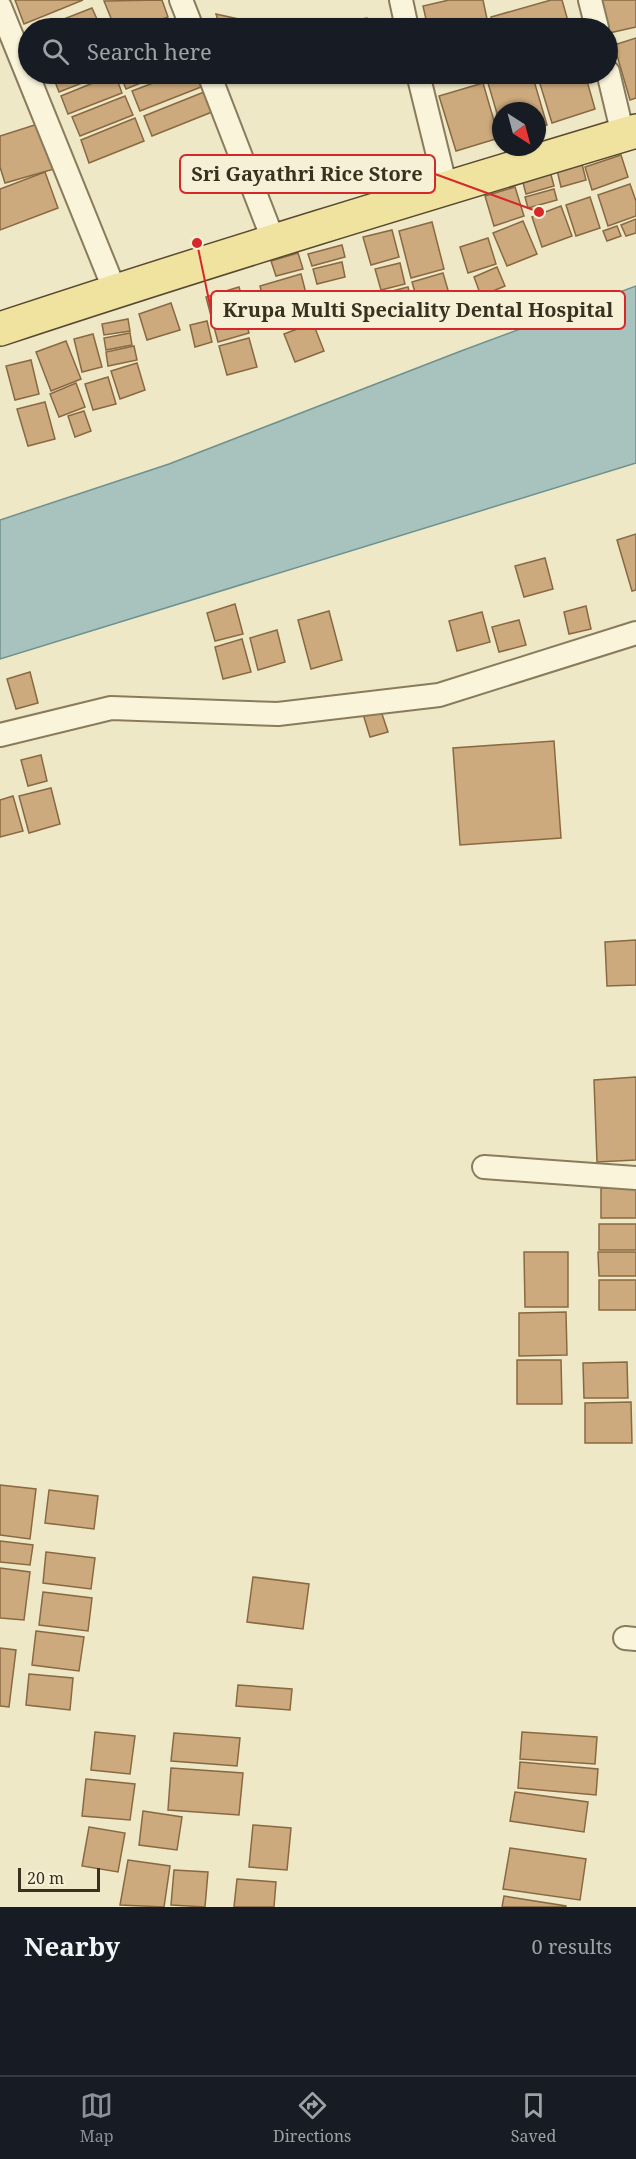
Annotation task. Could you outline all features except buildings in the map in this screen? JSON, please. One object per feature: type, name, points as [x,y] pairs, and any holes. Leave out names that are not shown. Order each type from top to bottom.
[{"type":"main road","points":[[0,329],[115,291],[629,133]]},
{"type":"street","points":[[181,0],[188,18]]},
{"type":"street","points":[[401,0],[406,18]]},
{"type":"street","points":[[590,0],[594,18]]},
{"type":"street","points":[[0,7],[18,51]]},
{"type":"street","points":[[31,84],[115,291]]},
{"type":"street","points":[[213,84],[274,242]]},
{"type":"street","points":[[420,84],[446,188]]},
{"type":"street","points":[[612,84],[629,133]]},
{"type":"street","points":[[0,735],[111,708],[278,714],[439,695],[636,633]]},
{"type":"street","points":[[484,1167],[636,1178]]},
{"type":"water","points":[[636,286],[636,463],[0,659],[0,520],[169,464]]},
{"type":"place","name":"Sri Gayathri Rice Store","points":[[539,212]]},
{"type":"place","name":"Krupa Multi Speciality Dental Hospital","points":[[197,243]]}]
